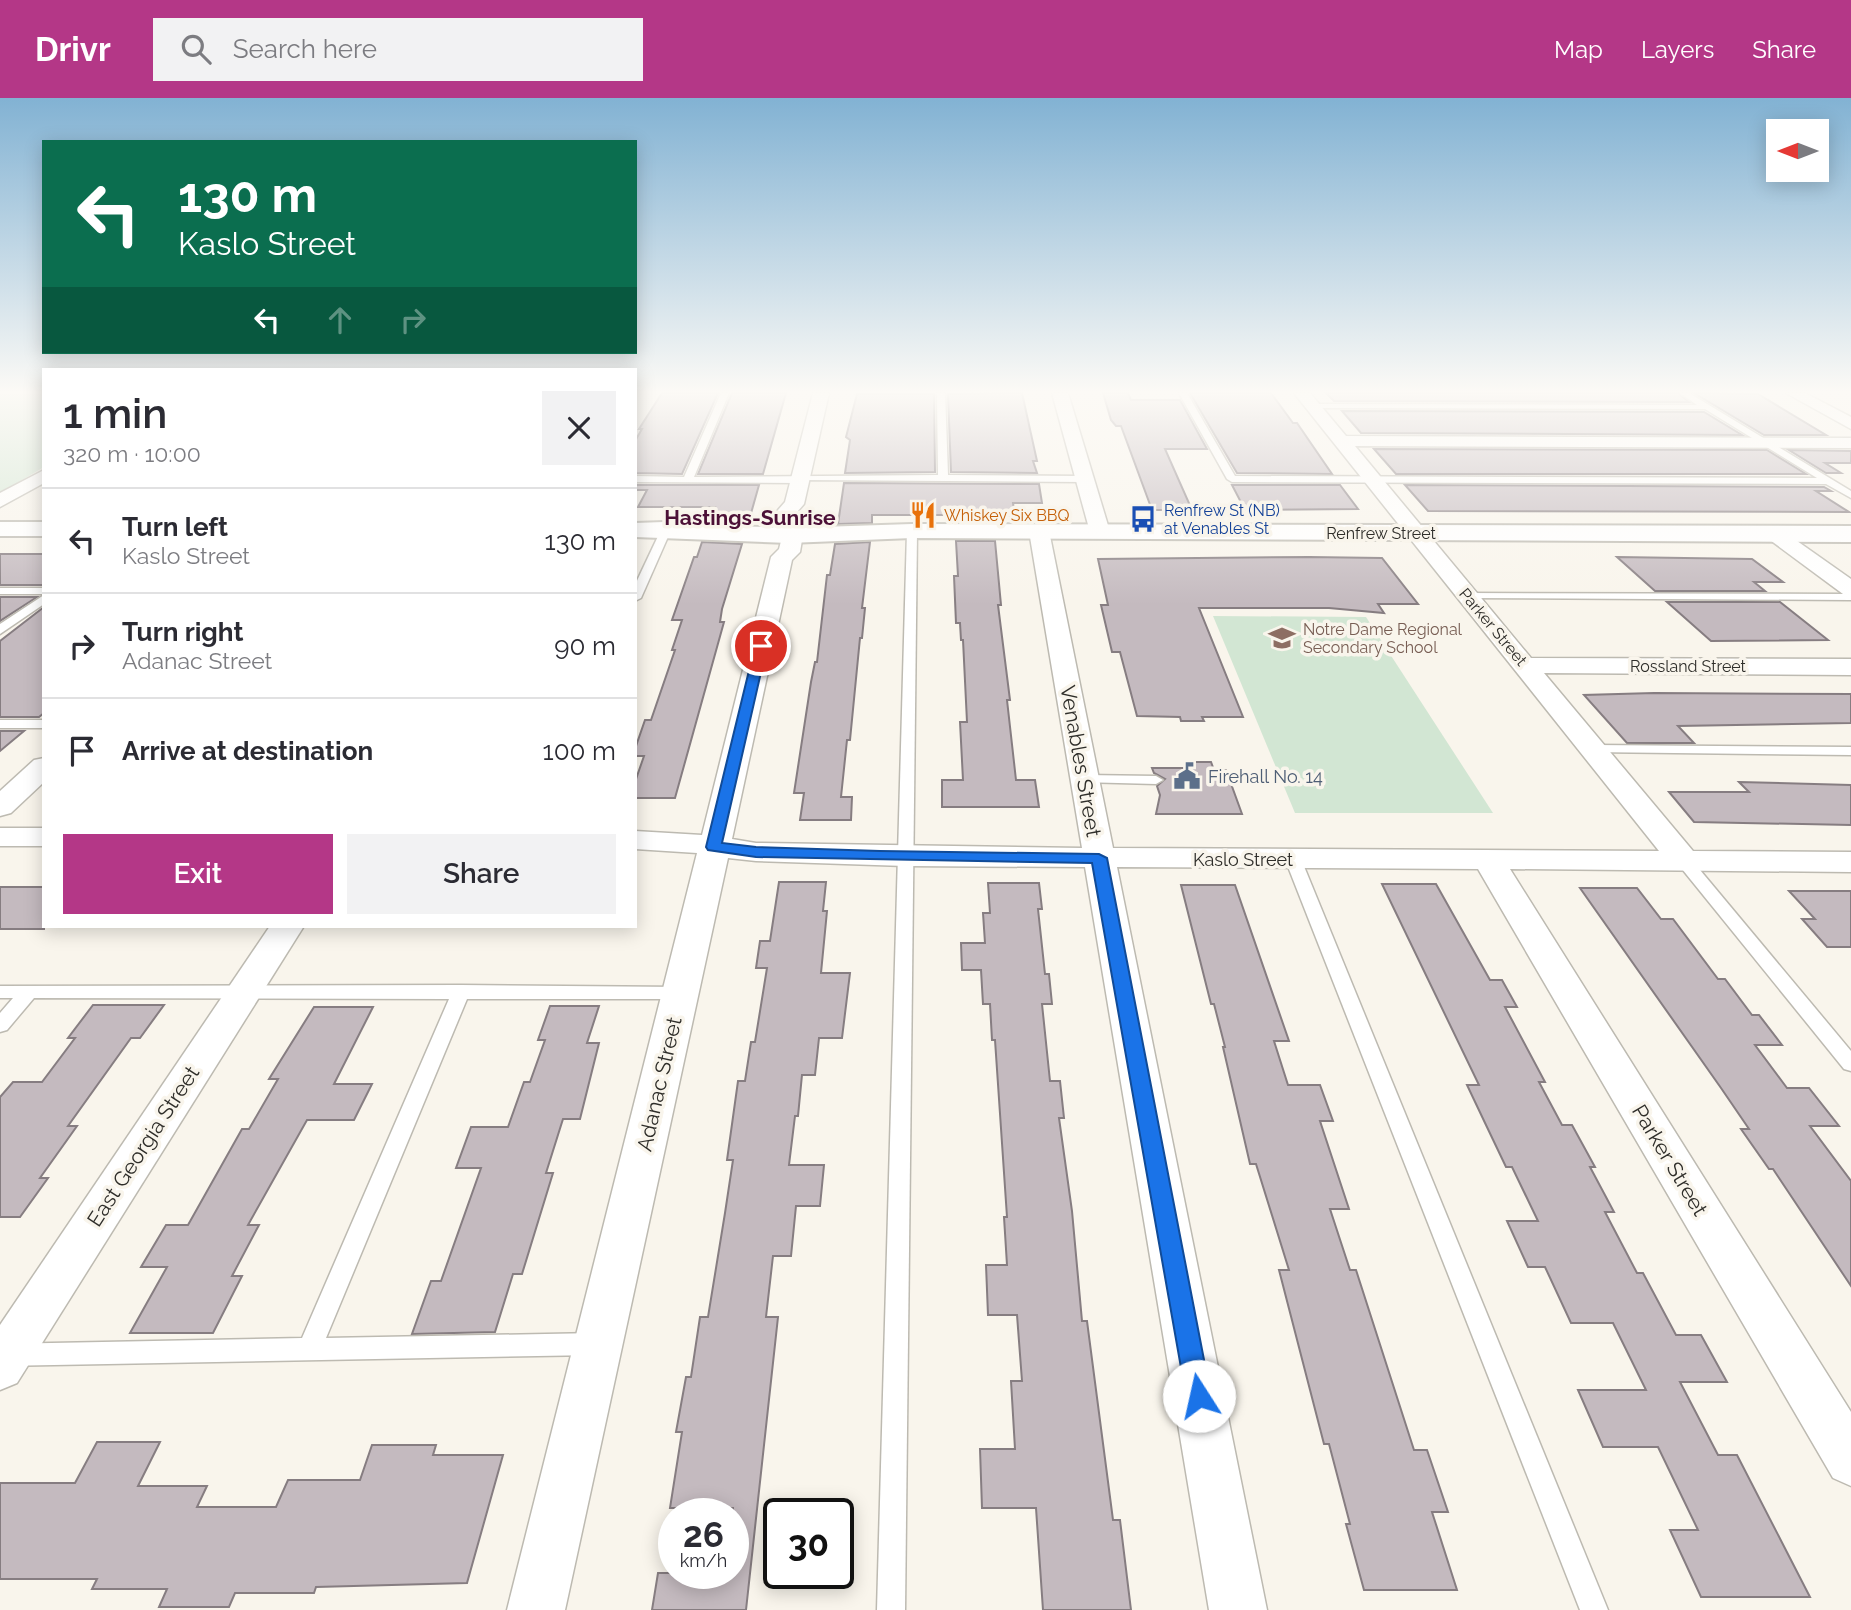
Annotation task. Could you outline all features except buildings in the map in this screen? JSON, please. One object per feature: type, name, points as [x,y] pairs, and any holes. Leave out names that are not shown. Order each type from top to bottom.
[{"type":"street","name":"Adanac Street","points":[[536,1610],[804,464]]},
{"type":"street","points":[[1079,464],[1100,532]]},
{"type":"street","name":"Parker Street","points":[[1359,464],[1684,861]]},
{"type":"street","points":[[0,502],[42,476]]},
{"type":"street","points":[[0,529],[42,529]]},
{"type":"street","name":"Renfrew Street","points":[[637,530],[707,534],[788,531],[865,534],[912,531],[1851,534]]},
{"type":"street","name":"Venables Street","points":[[1039,531],[1238,1610]]},
{"type":"street","points":[[1773,533],[1851,589]]},
{"type":"street","name":"Rossland Street","points":[[1524,665],[1851,667]]},
{"type":"street","points":[[0,807],[42,768]]},
{"type":"street","points":[[0,837],[42,837]]},
{"type":"street","name":"Kaslo Street","points":[[637,840],[676,841],[756,852],[905,856],[1851,862]]},
{"type":"street","name":"Parker Street","points":[[1489,860],[1851,1460]]},
{"type":"street","name":"East Georgia Street","points":[[3,1359],[285,928]]},
{"type":"lane","points":[[688,479],[695,464]]},
{"type":"lane","points":[[943,464],[943,478]]},
{"type":"lane","points":[[1223,464],[1232,479],[1828,481]]},
{"type":"lane","points":[[1800,464],[1851,495]]},
{"type":"lane","points":[[637,479],[1083,479]]},
{"type":"lane","points":[[637,594],[666,530]]},
{"type":"lane","points":[[891,1610],[912,531]]},
{"type":"lane","points":[[0,591],[42,591]]},
{"type":"lane","points":[[1467,596],[1851,597]]},
{"type":"lane","points":[[0,630],[42,599]]},
{"type":"lane","points":[[0,724],[42,724]]},
{"type":"lane","points":[[1594,749],[1851,751]]},
{"type":"lane","points":[[1085,779],[1156,780]]},
{"type":"lane","points":[[1293,859],[1594,1610]]},
{"type":"lane","points":[[1684,861],[1851,1064]]},
{"type":"lane","points":[[309,1350],[461,991]]},
{"type":"lane","points":[[0,992],[680,993]]},
{"type":"lane","points":[[0,1025],[29,992]]},
{"type":"lane","points":[[3,1359],[598,1344]]},
{"type":"green space","points":[[0,464],[42,464],[42,468],[0,493]]},
{"type":"green space","points":[[1213,616],[1366,617],[1493,813],[1295,813]]},
{"type":"place","name":"Whiskey Six BBQ","points":[[923,515]]},
{"type":"place","name":"Renfrew St (NB) at Venables St","points":[[1143,519]]},
{"type":"place","name":"Notre Dame Regional Secondary School","points":[[1282,638]]},
{"type":"place","name":"Firehall No. 14","points":[[1187,776]]},
{"type":"district","name":"Hastings-Sunrise","points":[[750,517]]},
{"type":"route","points":[[761,646],[714,847],[756,852],[880,856],[1099,858],[1199,1396]]}]
